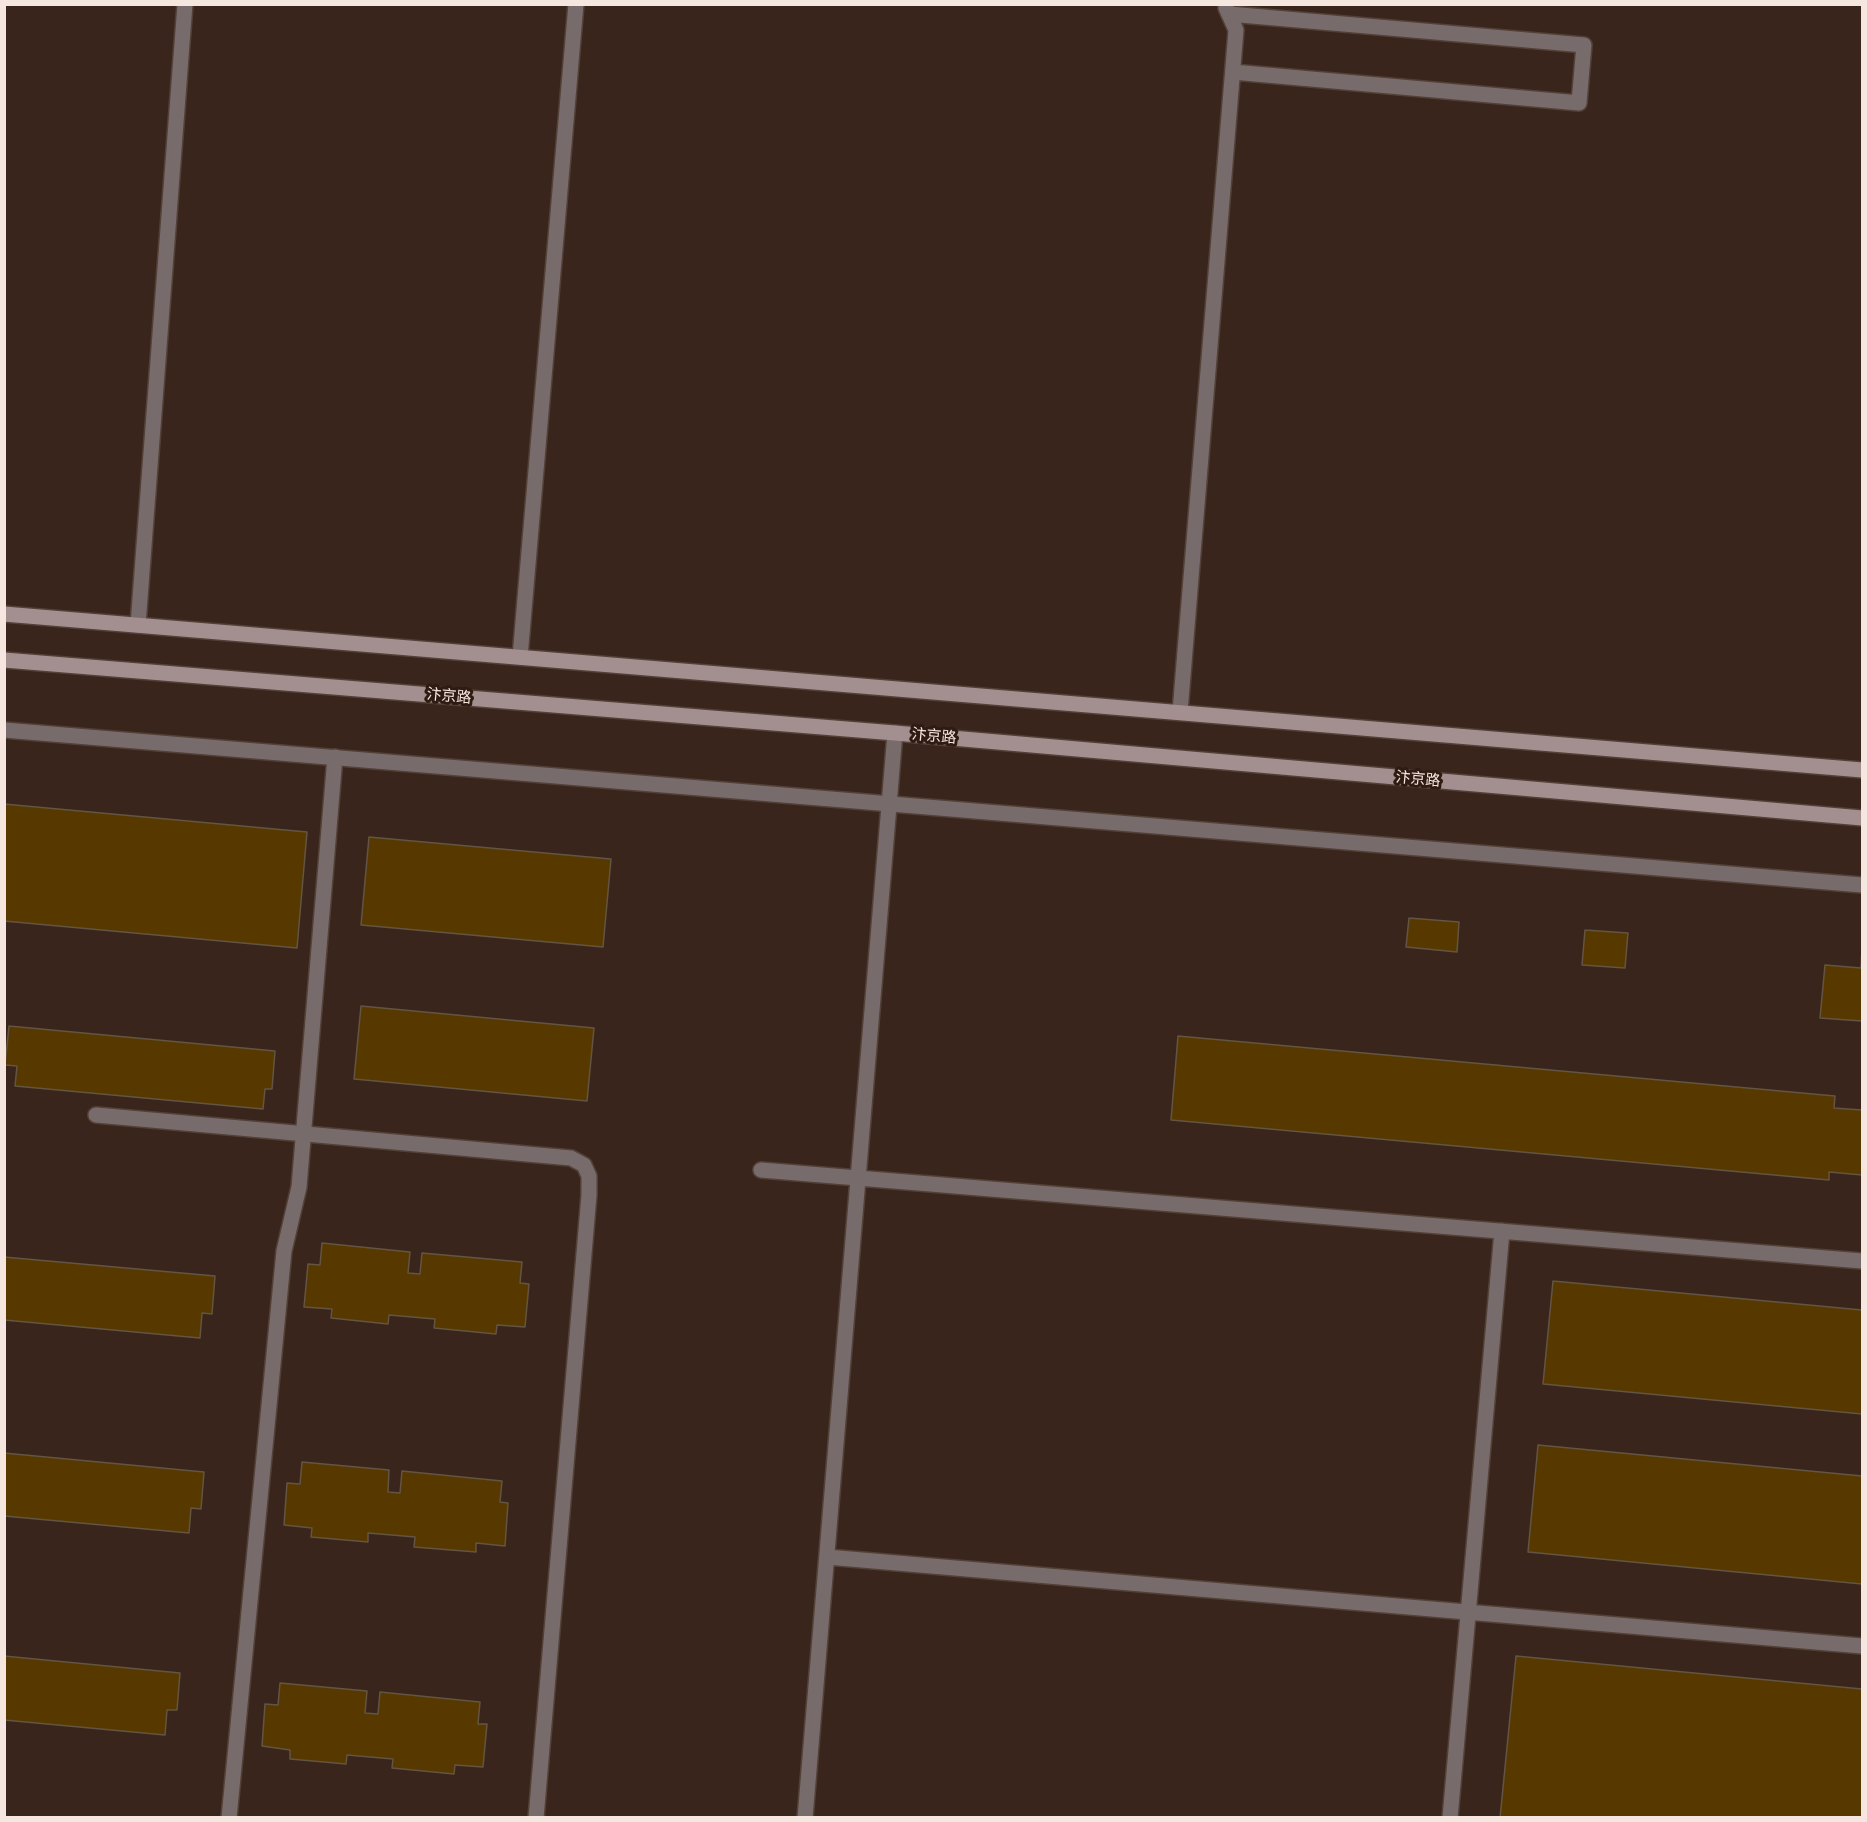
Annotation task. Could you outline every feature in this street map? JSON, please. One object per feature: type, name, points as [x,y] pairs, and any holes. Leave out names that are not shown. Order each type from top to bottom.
[{"type":"main road","points":[[4,614],[1863,770]]},
{"type":"main road","name":"汴京路","points":[[4,660],[895,733],[1863,818]]},
{"type":"street","points":[[138,625],[185,4]]},
{"type":"street","points":[[520,657],[576,4]]},
{"type":"street","points":[[1180,712],[1236,30],[1227,9],[1584,45],[1579,104],[1233,72]]},
{"type":"street","points":[[4,730],[1863,885]]},
{"type":"street","points":[[805,1818],[895,733]]},
{"type":"street","points":[[229,1818],[284,1251],[299,1187],[335,757]]},
{"type":"street","points":[[96,1116],[571,1158],[584,1165],[590,1176],[536,1818]]},
{"type":"street","points":[[761,1170],[1863,1261]]},
{"type":"street","points":[[1450,1818],[1502,1231]]},
{"type":"street","points":[[826,1557],[1863,1646]]},
{"type":"building","points":[[4,804],[307,832],[297,948],[4,921]]},
{"type":"building","points":[[369,837],[611,859],[603,947],[361,925]]},
{"type":"building","points":[[1409,918],[1459,922],[1457,952],[1406,947]]},
{"type":"building","points":[[1585,930],[1628,933],[1625,968],[1582,965]]},
{"type":"building","points":[[1862,948],[1862,1021],[1820,1018],[1825,965],[1861,968]]},
{"type":"building","points":[[361,1006],[594,1028],[587,1101],[354,1079]]},
{"type":"building","points":[[9,1026],[275,1051],[272,1089],[265,1089],[263,1109],[15,1086],[17,1066],[5,1065]]},
{"type":"building","points":[[1178,1036],[1835,1096],[1834,1108],[1862,1110],[1862,1175],[1829,1172],[1829,1180],[1171,1120]]},
{"type":"building","points":[[322,1243],[410,1252],[408,1273],[420,1274],[422,1253],[522,1262],[520,1283],[529,1284],[525,1327],[497,1325],[496,1334],[434,1328],[435,1319],[389,1315],[388,1324],[331,1318],[332,1309],[304,1307],[308,1264],[320,1265]]},
{"type":"building","points":[[4,1257],[215,1276],[212,1314],[202,1313],[200,1338],[4,1320]]},
{"type":"building","points":[[1553,1281],[1862,1310],[1862,1414],[1543,1384]]},
{"type":"building","points":[[1538,1445],[1862,1476],[1862,1584],[1528,1552]]},
{"type":"building","points":[[4,1453],[204,1472],[201,1509],[191,1508],[189,1533],[4,1516]]},
{"type":"building","points":[[302,1462],[389,1470],[388,1492],[400,1493],[402,1471],[502,1481],[500,1502],[508,1503],[505,1546],[476,1543],[476,1552],[414,1547],[415,1537],[368,1533],[368,1542],[311,1537],[312,1528],[284,1525],[287,1483],[300,1484]]},
{"type":"building","points":[[4,1656],[180,1673],[177,1710],[167,1710],[165,1735],[4,1720]]},
{"type":"building","points":[[1516,1656],[1862,1689],[1862,1818],[1500,1818]]},
{"type":"building","points":[[280,1683],[367,1691],[365,1713],[378,1714],[380,1692],[480,1702],[478,1724],[487,1724],[483,1767],[455,1765],[454,1774],[392,1768],[393,1759],[347,1755],[346,1764],[290,1759],[290,1750],[262,1746],[265,1704],[278,1705]]}]
